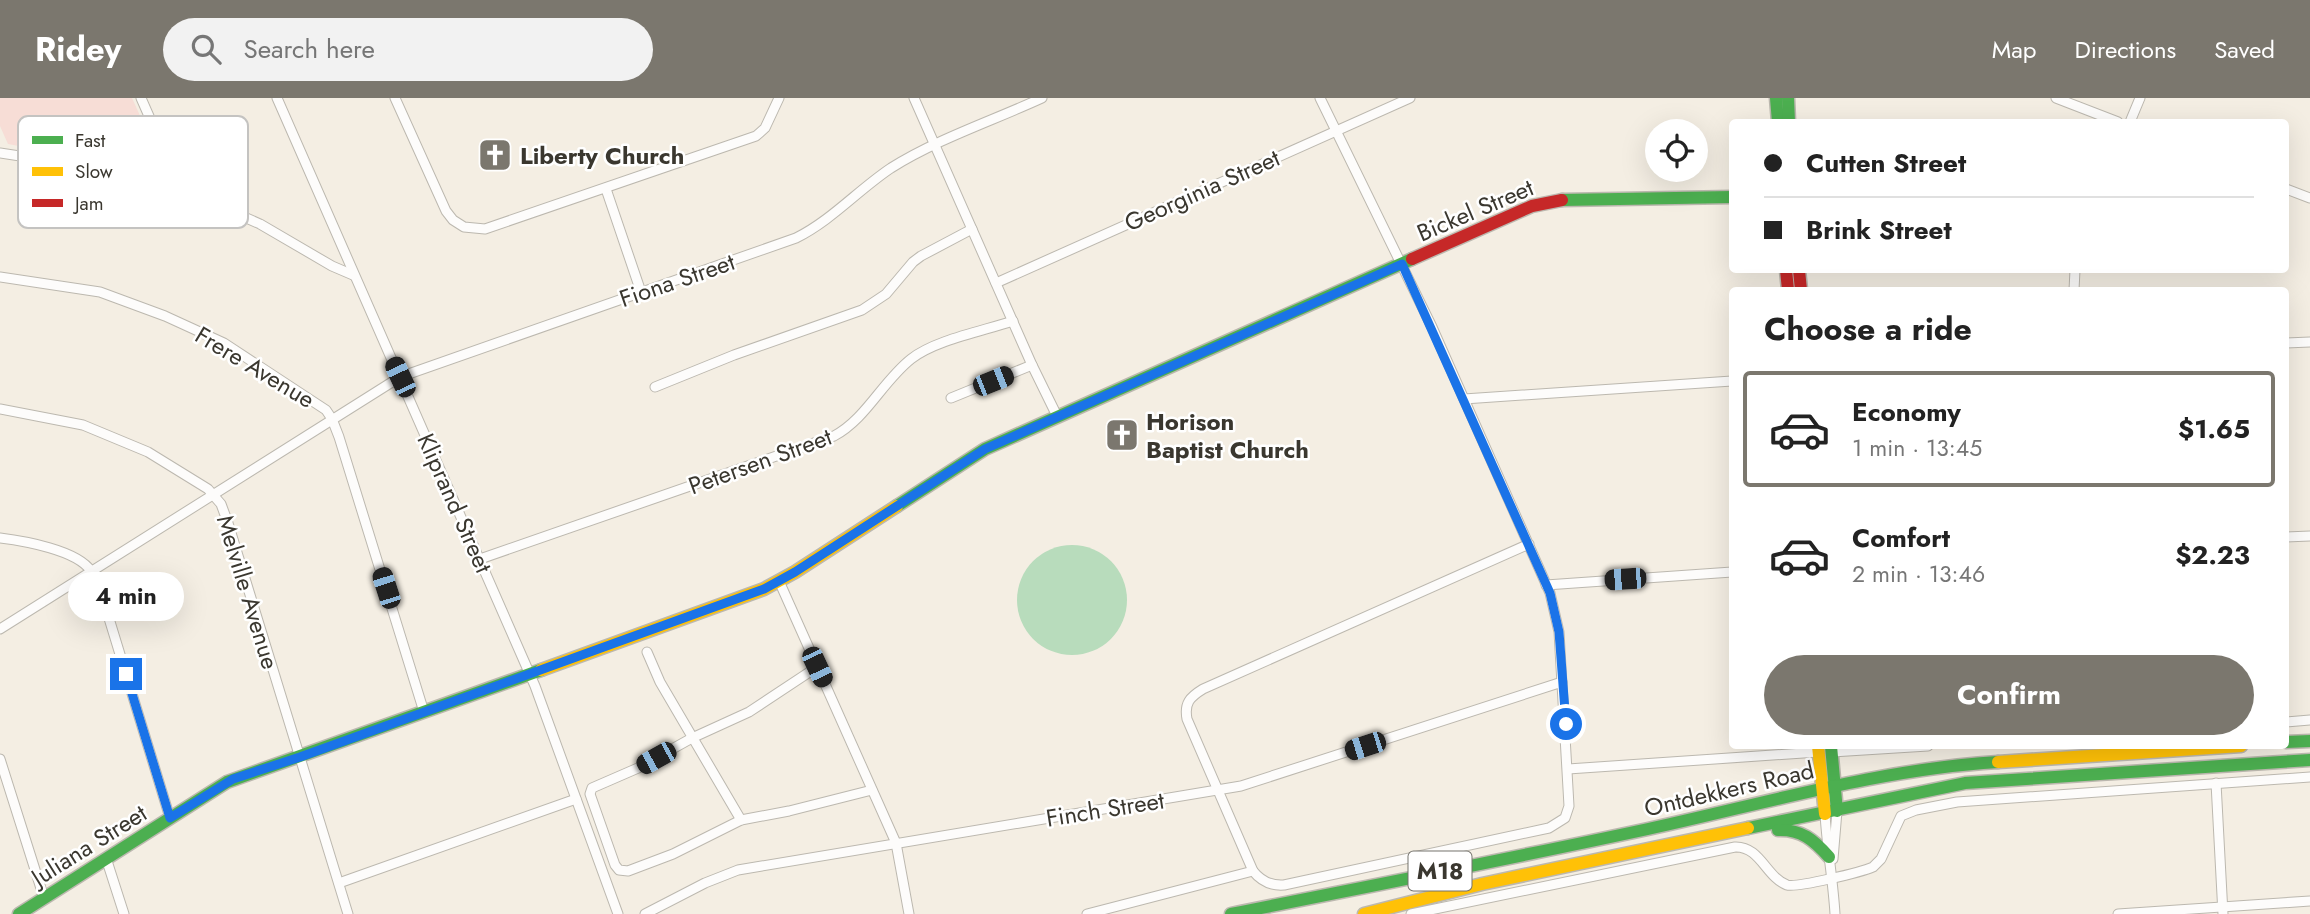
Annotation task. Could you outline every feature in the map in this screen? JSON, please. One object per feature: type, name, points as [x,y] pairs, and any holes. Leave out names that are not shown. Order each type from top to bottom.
[{"type":"main road","points":[[1776,98],[1778,119]]},
{"type":"main road","points":[[1788,98],[1789,119]]},
{"type":"main road","name":"Bickel Street","points":[[1057,416],[1521,211],[1551,201],[1729,197]]},
{"type":"main road","name":"Juliana Street","points":[[19,914],[233,779],[752,594],[779,581],[973,456],[1057,416]]},
{"type":"main road","points":[[2289,743],[2310,741]]},
{"type":"main road","points":[[1818,749],[1831,813]]},
{"type":"main road","points":[[1828,788],[1831,749]]},
{"type":"main road","name":"Ontdekkers Road","points":[[1231,914],[1648,829],[1828,788],[1963,764],[2195,749]]},
{"type":"main road","name":"Ontdekkers Road","points":[[1364,914],[1482,884],[1965,783],[2310,760]]},
{"type":"main road","points":[[1728,833],[1796,830],[1811,837],[1831,867]]},
{"type":"street","points":[[141,98],[149,116]]},
{"type":"street","name":"Kliprand Street","points":[[277,98],[529,674],[618,914]]},
{"type":"street","points":[[395,98],[445,209],[453,220],[464,227],[485,229],[756,136],[765,128],[779,98]]},
{"type":"street","points":[[914,98],[1057,416]]},
{"type":"street","name":"Fiona Street","points":[[0,629],[400,377],[796,238],[821,224],[891,168],[935,145],[1042,98]]},
{"type":"street","points":[[1320,98],[1402,264],[1464,399],[1529,544],[1546,585],[1559,632],[1569,806],[1564,818],[1549,828],[1284,885],[1265,882],[1253,871],[1187,719],[1185,707],[1193,695],[1529,544]]},
{"type":"street","name":"Georginia Street","points":[[996,283],[1410,98]]},
{"type":"street","points":[[2056,98],[2110,119]]},
{"type":"street","points":[[2131,119],[2140,98]]},
{"type":"street","points":[[0,153],[18,155]]},
{"type":"street","points":[[606,189],[641,292]]},
{"type":"street","points":[[2289,189],[2310,198]]},
{"type":"street","points":[[248,219],[353,275]]},
{"type":"street","points":[[655,387],[734,355],[862,310],[886,294],[921,256],[972,229]]},
{"type":"street","name":"Frere Avenue","points":[[0,277],[100,292],[165,316],[224,343],[316,402],[332,419],[424,712]]},
{"type":"street","name":"Petersen Street","points":[[480,559],[834,436],[850,426],[911,359],[955,340],[1013,321]]},
{"type":"street","points":[[2289,343],[2310,342]]},
{"type":"street","points":[[951,398],[1032,365]]},
{"type":"street","points":[[1464,399],[1729,381]]},
{"type":"street","name":"Melville Avenue","points":[[0,410],[61,420],[114,436],[168,462],[213,494],[228,523],[348,914]]},
{"type":"street","points":[[2289,537],[2310,536]]},
{"type":"street","points":[[0,538],[61,552],[80,560],[92,572],[104,602],[170,818]]},
{"type":"street","points":[[1546,585],[1729,572]]},
{"type":"street","points":[[779,581],[895,843],[909,914]]},
{"type":"street","points":[[647,652],[660,682],[741,820]]},
{"type":"street","points":[[817,667],[749,712],[593,788],[590,794],[615,865],[619,870],[628,871],[673,854],[741,820],[872,790]]},
{"type":"street","name":"Finch Street","points":[[645,914],[705,883],[738,870],[1251,783],[1562,682]]},
{"type":"street","points":[[2289,722],[2310,720]]},
{"type":"street","name":"Ontdekkers Road","points":[[1568,769],[1818,749]]},
{"type":"street","points":[[0,760],[44,898]]},
{"type":"street","points":[[1411,914],[1735,847],[1749,850],[1787,885],[1800,885],[1831,867],[1868,870],[1877,865],[1898,819],[1904,813],[1916,810],[2007,798],[2310,777]]},
{"type":"street","points":[[2216,783],[2223,910]]},
{"type":"street","points":[[339,883],[576,799]]},
{"type":"street","points":[[1831,813],[1831,867],[1835,914]]},
{"type":"street","points":[[106,858],[124,914]]},
{"type":"street","points":[[1087,914],[1253,871]]},
{"type":"street","points":[[2118,914],[2223,910],[2310,901]]},
{"type":"shaded area","points":[[0,98],[132,98],[140,116],[18,116],[18,146],[8,144],[0,126]]},
{"type":"shaded area","points":[[1072,545],[1093,549],[1111,561],[1123,579],[1127,600],[1123,621],[1111,639],[1093,651],[1072,655],[1051,651],[1033,639],[1021,621],[1017,600],[1021,579],[1033,561],[1051,549]]},
{"type":"traffic: fast","points":[[1776,98],[1778,119]]},
{"type":"traffic: fast","points":[[1788,98],[1789,119]]},
{"type":"traffic: fast","points":[[1562,200],[1729,197]]},
{"type":"traffic: fast","points":[[897,506],[985,449],[1412,259]]},
{"type":"traffic: fast","points":[[19,914],[227,782],[541,670]]},
{"type":"traffic: fast","points":[[2289,742],[2310,741]]},
{"type":"traffic: fast","points":[[1831,749],[1837,811]]},
{"type":"traffic: fast","points":[[1748,828],[1965,783],[2310,760]]},
{"type":"traffic: fast","points":[[1231,914],[1596,840],[1866,780],[1998,762]]},
{"type":"traffic: fast","points":[[1778,830],[1794,831],[1807,837],[1829,857]]},
{"type":"traffic: slow","points":[[541,670],[764,589],[897,506]]},
{"type":"traffic: slow","points":[[1818,749],[1825,814]]},
{"type":"traffic: slow","points":[[1998,762],[2195,749]]},
{"type":"traffic: slow","points":[[1364,914],[1482,884],[1748,828]]},
{"type":"traffic: jam","points":[[1412,259],[1532,206],[1562,200]]},
{"type":"traffic: jam","points":[[1786,273],[1788,287]]},
{"type":"traffic: jam","points":[[1799,273],[1801,287]]},
{"type":"place","name":"Liberty Church","points":[[495,155]]},
{"type":"place","name":"Horison Baptist Church","points":[[1122,435]]},
{"type":"route","points":[[126,674],[170,818],[233,779],[764,589],[795,572],[985,449],[1402,264],[1550,593],[1559,632],[1566,724]]}]
